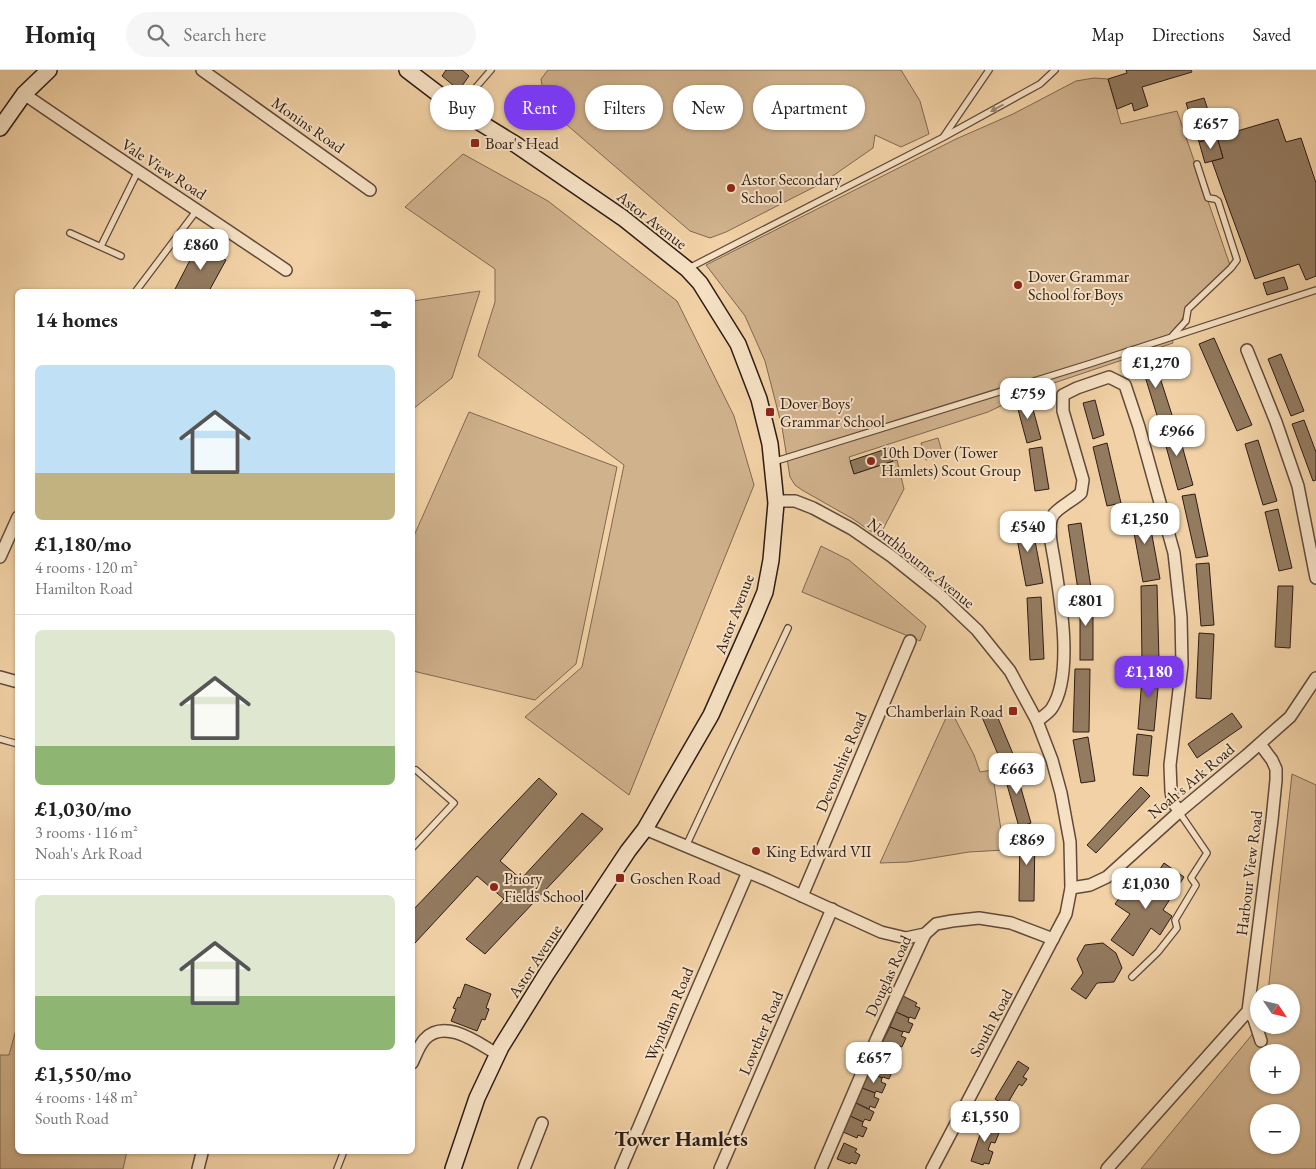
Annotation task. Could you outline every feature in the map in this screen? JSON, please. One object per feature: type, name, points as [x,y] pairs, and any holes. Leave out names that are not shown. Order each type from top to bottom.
[{"type":"street","points":[[0,128],[24,94],[49,70]]},
{"type":"street","name":"Monins Road","points":[[202,70],[370,190]]},
{"type":"street","name":"Astor Avenue","points":[[407,70],[430,88]]},
{"type":"street","name":"Vale View Road","points":[[24,94],[286,270]]},
{"type":"street","name":"Astor Avenue","points":[[454,1169],[477,1098],[510,1031],[644,829],[712,715],[764,592],[771,560],[776,503],[773,462],[759,399],[738,344],[700,283],[687,270],[623,218],[492,130]]},
{"type":"street","points":[[1247,350],[1276,422],[1298,486],[1316,578]]},
{"type":"street","points":[[1037,720],[1051,710],[1057,698],[1064,654],[1061,601],[1050,531],[1053,514],[1081,493],[1083,480],[1063,411],[1063,395],[1076,388],[1109,378],[1125,385],[1139,427],[1174,553],[1181,617],[1182,665],[1170,765],[1173,803],[1179,811]]},
{"type":"street","name":"Northbourne Avenue","points":[[776,503],[795,501],[813,508],[852,529],[891,556],[942,596],[977,630],[1010,671],[1037,720],[1052,760],[1061,793],[1070,842],[1071,888]]},
{"type":"street","points":[[0,557],[15,524]]},
{"type":"street","name":"Devonshire Road","points":[[802,896],[910,641]]},
{"type":"street","points":[[0,677],[15,681]]},
{"type":"street","name":"Noah's Ark Road","points":[[1071,888],[1090,885],[1107,877],[1179,811],[1290,717],[1316,678]]},
{"type":"street","name":"Harbour View Road","points":[[1248,1010],[1276,780],[1276,769],[1260,744]]},
{"type":"street","points":[[644,829],[748,872],[881,932],[906,938],[925,934],[936,924],[979,918],[1011,923],[1053,939]]},
{"type":"street","name":"Wyndham Road","points":[[621,1169],[748,872]]},
{"type":"street","name":"South Road","points":[[932,1169],[1066,914],[1071,888]]},
{"type":"street","name":"Lowther Road","points":[[720,1169],[832,909]]},
{"type":"street","name":"Douglas Road","points":[[821,1169],[877,1038],[925,934]]},
{"type":"street","points":[[1112,1167],[1248,1010],[1254,1019],[1260,1041]]},
{"type":"street","points":[[415,1057],[425,1039],[440,1030],[461,1034],[498,1054]]},
{"type":"street","points":[[524,1169],[542,1123]]},
{"type":"street","points":[[198,1169],[202,1154]]},
{"type":"lane","points":[[478,85],[491,70]]},
{"type":"lane","points":[[942,138],[988,70]]},
{"type":"lane","points":[[687,270],[942,138],[1040,84],[1055,70]]},
{"type":"lane","points":[[1172,336],[1186,321],[1188,309],[1237,260],[1218,201],[1208,198],[1197,164]]},
{"type":"lane","points":[[101,246],[138,171]]},
{"type":"lane","points":[[138,289],[197,210]]},
{"type":"lane","points":[[70,233],[121,256]]},
{"type":"lane","points":[[773,462],[1316,290]]},
{"type":"lane","points":[[686,846],[788,628]]},
{"type":"lane","points":[[0,739],[15,743]]},
{"type":"lane","points":[[415,845],[454,804],[416,770]]},
{"type":"lane","points":[[1132,977],[1158,952],[1178,928],[1174,920],[1196,885],[1191,878],[1207,853],[1179,811]]},
{"type":"lane","points":[[337,1169],[343,1154]]},
{"type":"shaded area","points":[[548,70],[901,70],[920,101],[929,134],[901,147],[875,135],[873,148],[824,182],[726,232],[710,238],[690,231],[573,130],[575,130],[575,85],[542,85],[541,79]]},
{"type":"shaded area","name":"Dover Grammar School for Boys","points":[[1094,78],[1108,79],[1121,124],[1177,111],[1231,268],[1188,309],[1172,336],[1173,343],[1036,389],[988,412],[849,457],[854,474],[897,460],[904,489],[879,537],[853,519],[795,485],[790,477],[782,427],[765,361],[745,316],[706,265],[956,139],[1013,114],[1076,81]]},
{"type":"shaded area","points":[[463,154],[548,201],[677,301],[734,416],[754,485],[629,795],[525,717],[582,667],[624,465],[478,356],[495,302],[495,269],[405,207]]},
{"type":"shaded area","points":[[480,291],[452,378],[415,407],[415,301]]},
{"type":"shaded area","points":[[469,412],[617,467],[576,664],[535,700],[415,671],[415,534]]},
{"type":"shaded area","points":[[938,438],[943,455],[926,460],[921,443]]},
{"type":"shaded area","points":[[821,546],[849,560],[926,626],[920,641],[802,592]]},
{"type":"shaded area","points":[[950,709],[974,755],[980,772],[992,770],[1004,850],[969,852],[908,862],[880,863]]},
{"type":"shaded area","points":[[1292,774],[1316,785],[1316,1169],[1141,1169],[1253,1034],[1300,1034],[1300,984],[1269,984]]},
{"type":"shaded area","points":[[15,1033],[15,1154],[126,1154],[123,1169],[0,1169],[0,1055],[9,1055]]},
{"type":"building","points":[[446,70],[462,70],[469,76],[463,85],[453,85],[442,76]]},
{"type":"building","points":[[1126,70],[1191,70],[1192,72],[1142,87],[1148,106],[1134,111],[1132,103],[1117,109],[1108,79],[1127,73]]},
{"type":"building","points":[[1204,98],[1217,137],[1199,142],[1186,103]]},
{"type":"building","points":[[1278,119],[1286,142],[1301,138],[1316,183],[1316,276],[1306,280],[1299,264],[1255,279],[1212,161],[1223,158],[1217,137]]},
{"type":"building","points":[[1217,137],[1223,158],[1205,163],[1199,142]]},
{"type":"building","points":[[198,245],[226,260],[210,289],[175,289]]},
{"type":"building","points":[[1284,277],[1288,289],[1267,295],[1263,283]]},
{"type":"building","points":[[1214,338],[1252,425],[1237,431],[1199,344]]},
{"type":"building","points":[[1281,354],[1304,411],[1291,416],[1268,359]]},
{"type":"building","points":[[1153,356],[1173,418],[1159,422],[1140,360]]},
{"type":"building","points":[[1030,398],[1041,439],[1027,443],[1016,402]]},
{"type":"building","points":[[1095,400],[1104,435],[1093,439],[1083,403]]},
{"type":"building","points":[[1304,420],[1316,452],[1316,480],[1313,481],[1292,424]]},
{"type":"building","points":[[1176,424],[1193,485],[1178,490],[1161,428]]},
{"type":"building","points":[[1258,440],[1277,501],[1263,505],[1245,444]]},
{"type":"building","points":[[1107,443],[1121,503],[1107,506],[1093,447]]},
{"type":"building","points":[[1042,447],[1049,489],[1035,491],[1029,449]]},
{"type":"building","name":"10th Dover (Tower Hamlets) Scout Group","points":[[889,448],[893,461],[854,474],[850,461]]},
{"type":"building","points":[[1195,494],[1208,556],[1196,558],[1182,496]]},
{"type":"building","points":[[1147,508],[1160,579],[1143,582],[1130,511]]},
{"type":"building","points":[[1278,509],[1292,568],[1279,571],[1265,512]]},
{"type":"building","points":[[1031,520],[1043,583],[1026,586],[1014,523]]},
{"type":"building","points":[[1081,523],[1091,588],[1078,590],[1068,525]]},
{"type":"building","points":[[1209,563],[1214,625],[1201,626],[1196,564]]},
{"type":"building","points":[[1157,585],[1159,661],[1142,662],[1141,586]]},
{"type":"building","points":[[1278,586],[1293,586],[1290,648],[1275,647]]},
{"type":"building","points":[[1080,594],[1093,594],[1093,660],[1080,660]]},
{"type":"building","points":[[1041,597],[1044,659],[1030,660],[1027,598]]},
{"type":"building","points":[[1199,633],[1214,634],[1211,699],[1196,698]]},
{"type":"building","points":[[1143,666],[1160,667],[1154,731],[1138,729]]},
{"type":"building","points":[[1075,669],[1090,669],[1089,732],[1073,732]]},
{"type":"building","points":[[995,711],[1013,754],[1000,759],[982,717]]},
{"type":"building","points":[[1232,713],[1242,727],[1197,758],[1188,744]]},
{"type":"building","points":[[1137,734],[1152,736],[1148,776],[1133,775]]},
{"type":"building","points":[[1088,737],[1095,781],[1081,783],[1073,740]]},
{"type":"building","points":[[1014,764],[1031,823],[1019,827],[1002,767]]},
{"type":"building","points":[[539,778],[557,794],[500,861],[521,879],[582,813],[603,829],[485,954],[466,939],[504,899],[477,876],[415,943],[415,908]]},
{"type":"building","points":[[1141,787],[1150,796],[1096,853],[1087,845]]},
{"type":"building","points":[[1020,832],[1035,832],[1034,901],[1019,901]]},
{"type":"building","points":[[1164,863],[1184,877],[1163,910],[1172,916],[1160,935],[1151,928],[1133,956],[1111,940],[1130,914],[1115,904],[1128,886],[1142,896]]},
{"type":"building","points":[[1103,943],[1116,953],[1122,968],[1114,982],[1097,983],[1086,999],[1071,989],[1083,973],[1077,959],[1085,945]]},
{"type":"building","points":[[465,984],[491,994],[486,1008],[489,1009],[485,1020],[482,1019],[477,1031],[451,1021],[456,1009],[453,1008],[458,997],[460,998]]},
{"type":"building","points":[[903,996],[917,1003],[915,1006],[920,1008],[915,1019],[896,1012]]},
{"type":"building","points":[[896,1012],[909,1018],[908,1022],[913,1024],[909,1033],[890,1027]]},
{"type":"building","points":[[890,1027],[903,1032],[901,1036],[906,1038],[902,1047],[897,1045],[896,1048],[882,1043]]},
{"type":"building","points":[[882,1043],[896,1048],[894,1052],[899,1055],[895,1064],[890,1061],[889,1064],[876,1058]]},
{"type":"building","points":[[876,1058],[889,1064],[887,1068],[893,1070],[889,1079],[869,1072]]},
{"type":"building","points":[[1018,1061],[1029,1068],[1023,1077],[1027,1079],[1022,1086],[1019,1084],[1006,1106],[995,1099]]},
{"type":"building","points":[[869,1072],[882,1078],[881,1082],[886,1084],[882,1093],[876,1091],[875,1093],[862,1088]]},
{"type":"building","points":[[862,1088],[875,1093],[874,1097],[879,1099],[875,1108],[870,1106],[869,1109],[856,1103]]},
{"type":"building","points":[[856,1103],[874,1112],[870,1121],[865,1119],[863,1122],[850,1116]]},
{"type":"building","points":[[850,1116],[863,1122],[862,1126],[867,1128],[863,1137],[858,1135],[857,1138],[843,1132]]},
{"type":"building","points":[[985,1120],[998,1124],[995,1131],[999,1133],[995,1143],[991,1142],[988,1150],[993,1152],[989,1164],[984,1163],[983,1165],[971,1161]]},
{"type":"building","points":[[844,1143],[857,1149],[855,1152],[860,1155],[856,1164],[851,1162],[850,1164],[837,1159]]},
{"type":"place","name":"Boar's Head","points":[[475,143]]},
{"type":"place","name":"Astor Secondary School","points":[[731,188]]},
{"type":"place","name":"Dover Grammar School for Boys","points":[[1018,285]]},
{"type":"place","name":"Dover Boys' Grammar School","points":[[770,412]]},
{"type":"place","name":"10th Dover (Tower Hamlets) Scout Group","points":[[871,461]]},
{"type":"place","name":"Chamberlain Road","points":[[1013,711]]},
{"type":"place","name":"King Edward VII","points":[[756,851]]},
{"type":"place","name":"Goschen Road","points":[[620,878]]},
{"type":"place","name":"Priory Fields School","points":[[494,887]]},
{"type":"district","name":"Tower Hamlets","points":[[681,1138]]}]
